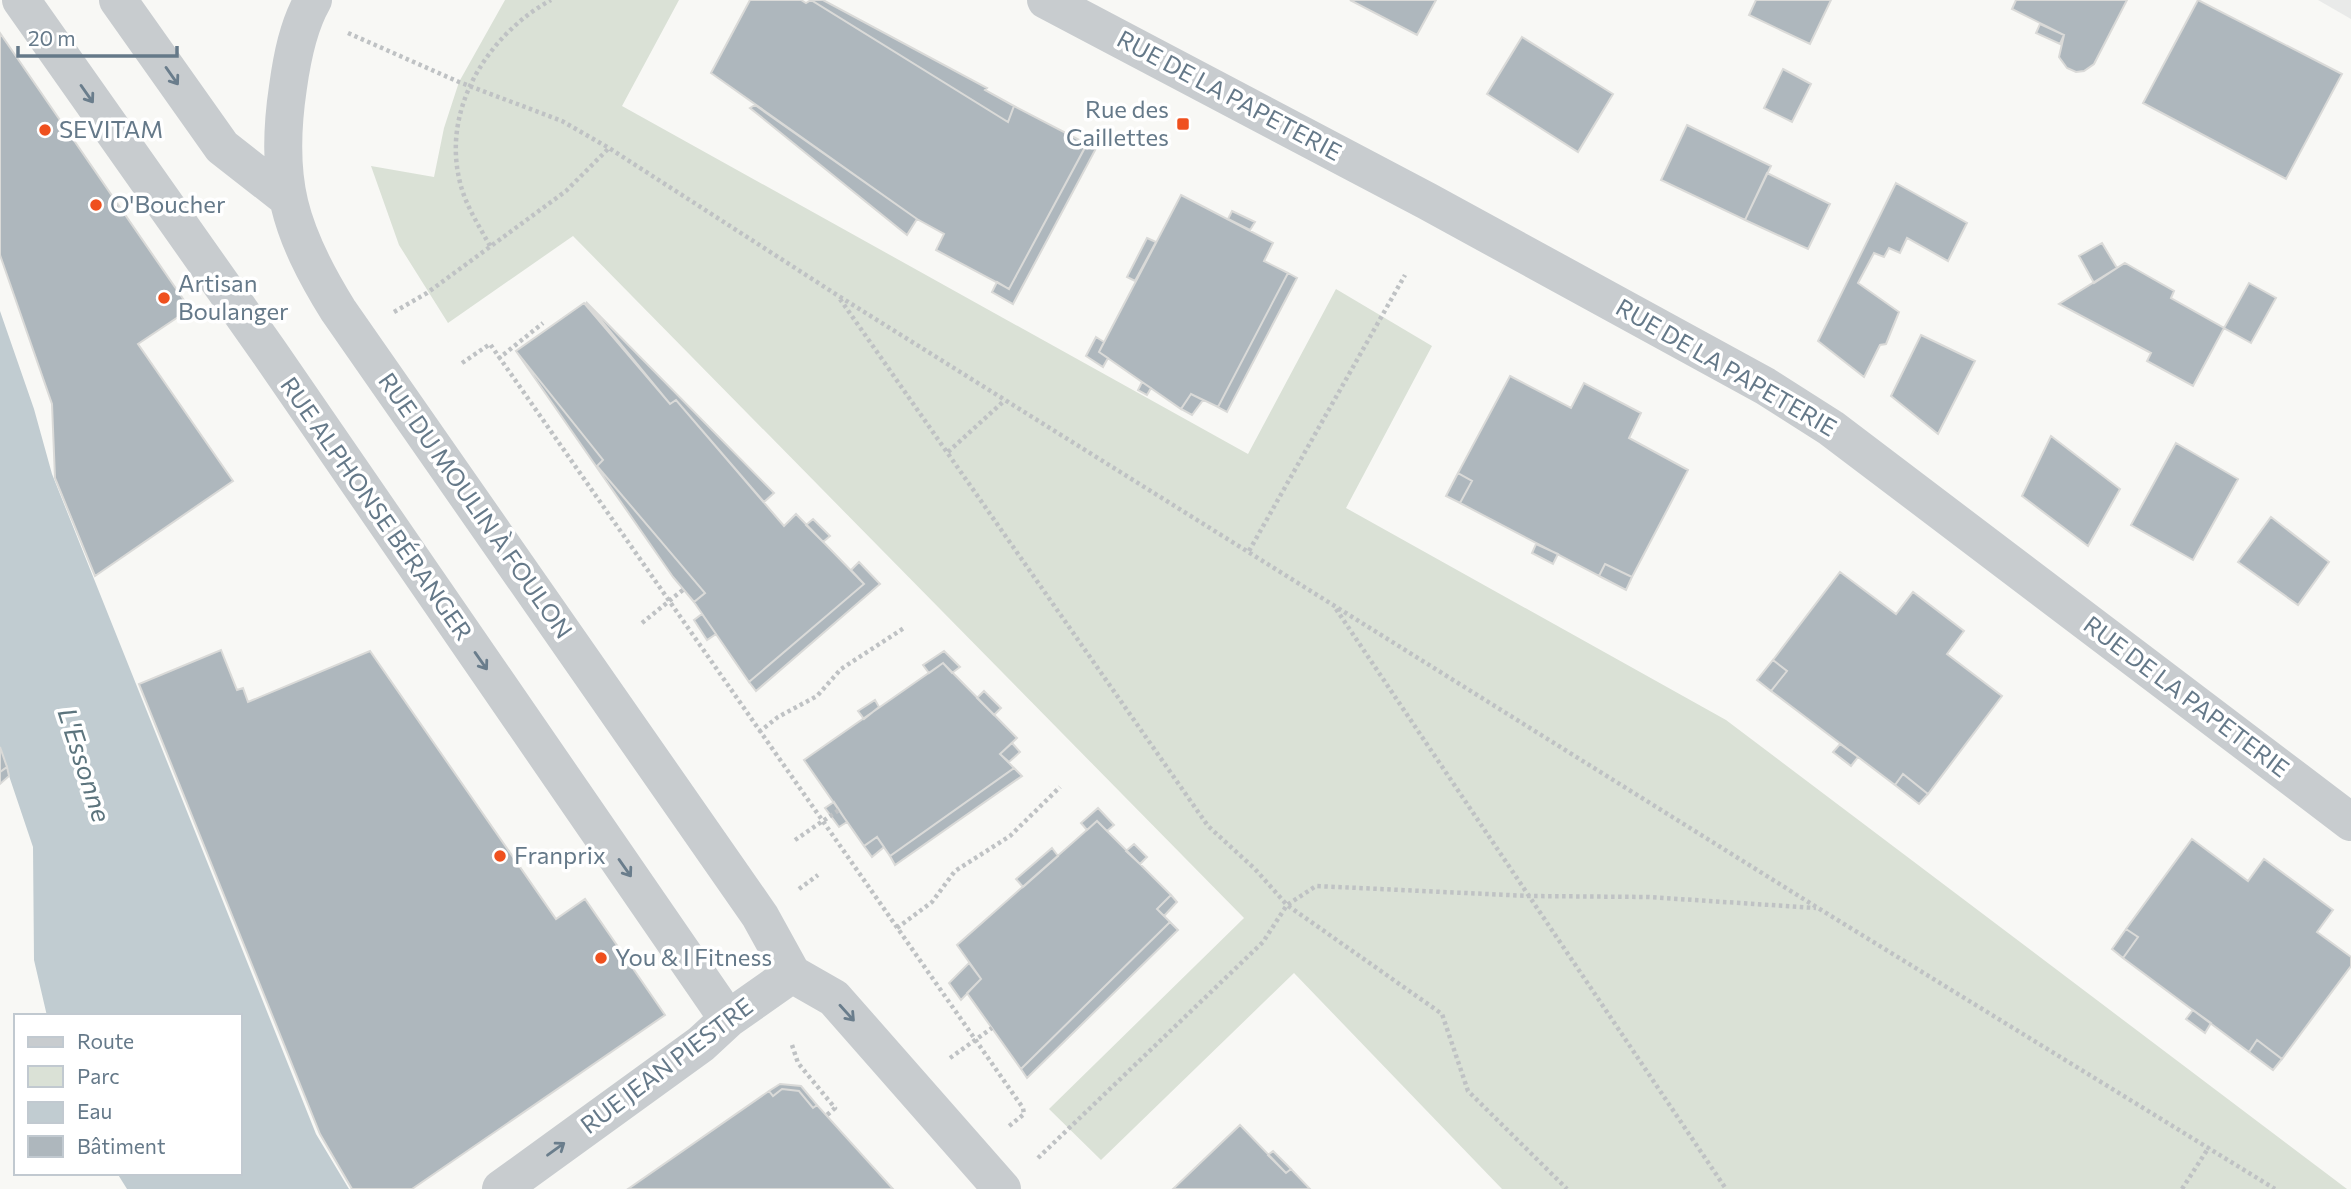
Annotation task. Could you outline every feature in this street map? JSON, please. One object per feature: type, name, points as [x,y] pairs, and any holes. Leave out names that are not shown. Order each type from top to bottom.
[{"type":"street","name":"RUE ALPHONSE BÉRANGER","points":[[21,0],[269,352],[728,1019]]},
{"type":"street","points":[[118,0],[222,147],[286,197]]},
{"type":"street","name":"RUE DU MOULIN À FOULON","points":[[313,0],[305,14],[291,65],[281,153],[286,197],[302,247],[338,310],[752,905],[778,944],[792,974]]},
{"type":"street","name":"RUE DE LA PAPETERIE","points":[[1046,0],[1463,220],[1765,386],[1831,428],[2351,822]]},
{"type":"street","name":"RUE JEAN PIESTRE","points":[[500,1189],[701,1045],[728,1019],[792,974]]},
{"type":"street","points":[[792,974],[834,998],[1003,1189]]},
{"type":"path","points":[[491,246],[467,205],[458,177],[456,141],[469,85],[488,54],[508,31],[533,10],[551,0]]},
{"type":"path","points":[[347,32],[469,85],[562,121],[609,148],[1005,400],[1818,908],[2275,1189]]},
{"type":"path","points":[[384,318],[417,299],[566,191],[609,148]]},
{"type":"path","points":[[1249,551],[1405,275]]},
{"type":"path","points":[[837,295],[1208,825],[1255,869],[1287,905],[1442,1014],[1468,1091],[1566,1189]]},
{"type":"path","points":[[498,359],[543,323]]},
{"type":"path","points":[[462,363],[490,344],[1023,1108],[1024,1114],[1014,1122]]},
{"type":"path","points":[[948,452],[1005,400]]},
{"type":"path","points":[[642,623],[684,589]]},
{"type":"path","points":[[1334,605],[1726,1189]]},
{"type":"path","points":[[759,732],[778,717],[817,695],[841,669],[904,628]]},
{"type":"path","points":[[897,928],[932,902],[955,871],[1010,836],[1060,787]]},
{"type":"path","points":[[795,840],[839,810]]},
{"type":"path","points":[[1035,1161],[1263,942],[1287,905],[1316,886],[1530,896],[1648,897],[1818,908]]},
{"type":"path","points":[[957,1052],[992,1028]]},
{"type":"path","points":[[792,1045],[798,1063],[835,1108],[827,1115]]},
{"type":"path","points":[[2182,1189],[2209,1147]]},
{"type":"shaded area","points":[[2318,0],[2351,0],[2351,19]]},
{"type":"green space","points":[[505,0],[679,0],[622,106],[1248,454],[1336,289],[1432,346],[1346,508],[1726,720],[2347,1189],[1502,1189],[1294,973],[1101,1160],[1049,1109],[1244,918],[573,236],[448,323],[399,245],[371,166],[434,177],[444,128],[459,82]]},
{"type":"water","name":"L'Essonne","points":[[0,311],[34,409],[52,474],[316,1134],[349,1189],[127,1189],[118,1175],[242,1175],[242,1014],[47,1014],[34,960],[33,847],[0,749]]},
{"type":"building","points":[[750,0],[801,0],[806,3],[811,0],[1008,122],[1014,106],[1087,144],[1009,289],[936,250],[944,234],[917,219],[711,73]]},
{"type":"building","points":[[811,0],[823,0],[987,88],[985,90],[1014,106],[1008,122]]},
{"type":"building","points":[[1350,0],[1436,0],[1417,35]]},
{"type":"building","points":[[1756,0],[1831,0],[1810,44],[1749,15]]},
{"type":"building","points":[[2016,0],[2127,0],[2094,64],[2084,71],[2076,72],[2067,68],[2059,57],[2064,35],[2012,9]]},
{"type":"building","points":[[2198,0],[2342,74],[2286,179],[2143,103]]},
{"type":"building","points":[[2040,24],[2064,35],[2060,44],[2036,33]]},
{"type":"building","points":[[0,33],[190,309],[138,344],[233,481],[95,576],[55,478],[52,404],[0,255]]},
{"type":"building","points":[[1522,37],[1613,94],[1578,152],[1487,94]]},
{"type":"building","points":[[1783,69],[1811,84],[1792,122],[1764,108]]},
{"type":"building","points":[[755,105],[917,219],[907,235],[750,108]]},
{"type":"building","points":[[1687,125],[1771,166],[1745,220],[1661,180]]},
{"type":"building","points":[[1091,136],[1100,141],[1013,304],[992,292],[997,282],[1009,289]]},
{"type":"building","points":[[1767,173],[1830,204],[1808,249],[1745,220]]},
{"type":"building","points":[[1896,183],[1967,223],[1948,261],[1907,238],[1900,253],[1889,248],[1884,257],[1874,253],[1858,283],[1899,312],[1886,344],[1880,345],[1864,377],[1818,341]]},
{"type":"building","points":[[1181,195],[1273,243],[1264,261],[1288,273],[1218,407],[1191,394],[1181,409],[1099,352]]},
{"type":"building","points":[[1232,211],[1255,222],[1250,230],[1228,219]]},
{"type":"building","points":[[1147,238],[1156,242],[1135,281],[1127,277]]},
{"type":"building","points":[[2102,243],[2117,268],[2094,283],[2079,256]]},
{"type":"building","points":[[2125,263],[2174,291],[2171,298],[2224,328],[2193,386],[2147,361],[2151,353],[2059,304]]},
{"type":"building","points":[[1288,273],[1297,278],[1227,412],[1218,407]]},
{"type":"building","points":[[2249,283],[2276,298],[2251,343],[2224,328]]},
{"type":"building","points":[[586,302],[774,493],[764,502],[676,400],[670,404]]},
{"type":"building","points":[[584,303],[670,404],[676,400],[784,526],[796,514],[864,584],[749,682],[694,602],[705,593],[597,466],[603,460],[516,351]]},
{"type":"building","points":[[1921,335],[1975,361],[1938,434],[1891,396]]},
{"type":"building","points":[[1096,337],[1104,342],[1099,352],[1108,358],[1103,367],[1086,356]]},
{"type":"building","points":[[516,351],[603,460],[597,466],[705,593],[694,602],[673,577]]},
{"type":"building","points":[[1510,376],[1571,408],[1584,383],[1641,413],[1629,438],[1688,470],[1632,577],[1605,564],[1599,576],[1460,503],[1472,481],[1458,473]]},
{"type":"building","points":[[1142,382],[1151,388],[1147,395],[1138,390]]},
{"type":"building","points":[[1191,394],[1203,400],[1192,415],[1181,409]]},
{"type":"building","points":[[2051,436],[2120,489],[2088,546],[2022,496]]},
{"type":"building","points":[[2176,443],[2238,479],[2193,560],[2131,525]]},
{"type":"building","points":[[1458,473],[1472,481],[1460,503],[1446,496]]},
{"type":"building","points":[[2271,517],[2329,562],[2298,605],[2238,562]]},
{"type":"building","points":[[813,519],[830,536],[823,542],[806,525]]},
{"type":"building","points":[[1536,544],[1558,554],[1553,564],[1532,553]]},
{"type":"building","points":[[859,562],[880,584],[756,691],[749,682],[864,584],[851,570]]},
{"type":"building","points":[[1605,564],[1632,577],[1626,590],[1599,576]]},
{"type":"building","points":[[1840,572],[1896,614],[1913,592],[1964,631],[1947,654],[2002,696],[1928,794],[1903,774],[1895,785],[1771,691],[1787,671],[1773,660]]},
{"type":"building","points":[[702,614],[716,634],[707,640],[694,620]]},
{"type":"building","points":[[221,650],[237,690],[243,688],[248,702],[370,651],[556,919],[585,899],[665,1015],[412,1189],[352,1189],[320,1134],[139,684]]},
{"type":"building","points":[[944,651],[960,667],[952,673],[943,663],[929,673],[923,665]]},
{"type":"building","points":[[1773,660],[1787,671],[1771,691],[1757,680]]},
{"type":"building","points":[[943,663],[1017,738],[1000,754],[1014,768],[890,856],[877,837],[864,846],[804,760]]},
{"type":"building","points":[[984,691],[1001,708],[994,715],[977,698]]},
{"type":"building","points":[[875,700],[879,707],[864,719],[858,711]]},
{"type":"building","points":[[1012,743],[1020,752],[1009,762],[1000,754]]},
{"type":"building","points":[[1840,744],[1858,757],[1851,766],[1833,752]]},
{"type":"building","points":[[0,747],[7,767],[0,772]]},
{"type":"building","points":[[7,767],[9,776],[0,784],[0,772]]},
{"type":"building","points":[[1014,768],[1022,776],[895,865],[890,856]]},
{"type":"building","points":[[1903,774],[1928,794],[1919,804],[1895,785]]},
{"type":"building","points":[[834,802],[847,822],[839,827],[825,808]]},
{"type":"building","points":[[1098,808],[1114,825],[1107,831],[1097,821],[1087,830],[1081,823]]},
{"type":"building","points":[[1097,821],[1171,895],[1157,909],[1170,922],[1021,1069],[967,993],[981,979],[957,945]]},
{"type":"building","points":[[877,837],[884,847],[872,857],[864,846]]},
{"type":"building","points":[[2192,839],[2248,881],[2264,859],[2333,910],[2317,932],[2351,957],[2351,966],[2282,1059],[2257,1040],[2249,1052],[2123,958],[2138,937],[2126,929]]},
{"type":"building","points":[[1134,844],[1147,857],[1140,864],[1126,851]]},
{"type":"building","points":[[1052,848],[1058,856],[1023,887],[1016,879]]},
{"type":"building","points":[[1171,895],[1177,902],[1164,916],[1157,909]]},
{"type":"building","points":[[1170,922],[1178,930],[1027,1078],[1021,1069]]},
{"type":"building","points":[[2126,929],[2138,937],[2123,958],[2112,949]]},
{"type":"building","points":[[969,963],[981,979],[961,1000],[949,983]]},
{"type":"building","points":[[2193,1010],[2211,1023],[2205,1033],[2186,1019]]},
{"type":"building","points":[[2257,1040],[2282,1059],[2273,1070],[2249,1052]]},
{"type":"building","points":[[780,1084],[801,1086],[817,1105],[813,1108],[799,1091],[782,1089],[773,1096],[769,1091]]},
{"type":"building","points":[[782,1089],[799,1091],[813,1108],[817,1105],[893,1189],[628,1189],[769,1091],[773,1096]]},
{"type":"building","points":[[1240,1125],[1286,1173],[1291,1169],[1310,1189],[1173,1189]]},
{"type":"building","points":[[1273,1151],[1291,1169],[1286,1173],[1268,1155]]},
{"type":"place","name":"Rue des Caillettes","points":[[1183,124]]},
{"type":"place","name":"SEVITAM","points":[[45,130]]},
{"type":"place","name":"O'Boucher","points":[[96,205]]},
{"type":"place","name":"Artisan Boulanger","points":[[164,298]]},
{"type":"place","name":"Franprix","points":[[500,856]]},
{"type":"place","name":"You & I Fitness","points":[[601,958]]}]
